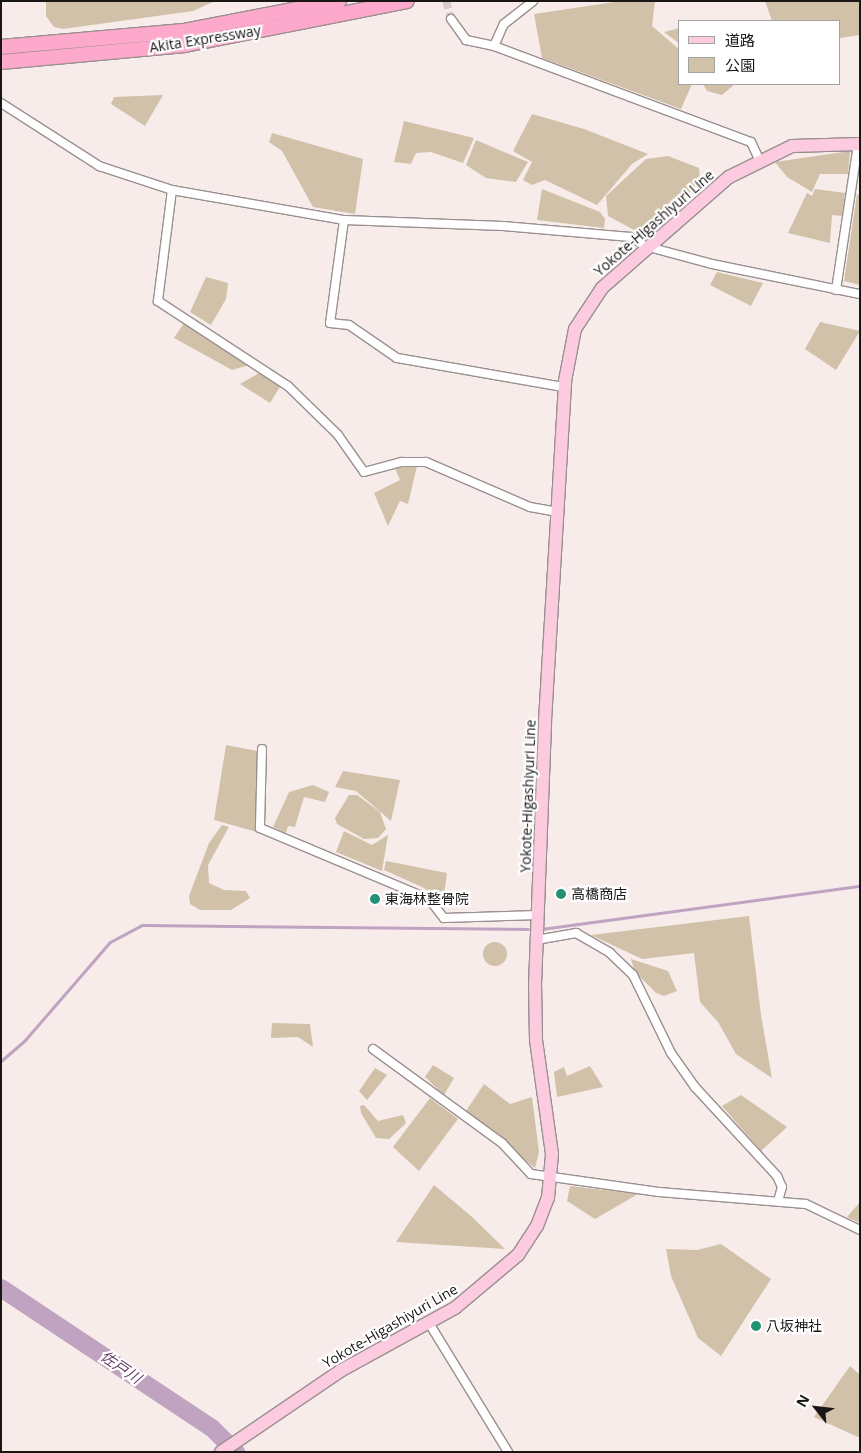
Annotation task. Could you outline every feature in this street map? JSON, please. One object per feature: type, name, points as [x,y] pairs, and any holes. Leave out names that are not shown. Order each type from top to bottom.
[{"type":"highway","name":"Akita Expressway","points":[[1,47],[183,31],[339,1]]},
{"type":"highway","name":"Akita Expressway","points":[[1,62],[185,45],[407,1]]},
{"type":"main road","name":"Yokote-Higashiyuri Line","points":[[220,1452],[259,1422],[456,1308],[518,1255],[537,1226],[551,1180],[551,1137],[536,1040],[536,940],[556,512],[564,387],[575,329],[587,308],[645,246],[729,177],[759,159],[806,143],[859,144]]},
{"type":"street","points":[[494,46],[504,24],[533,1]]},
{"type":"street","points":[[451,19],[466,40],[494,46],[751,142],[759,159]]},
{"type":"street","points":[[1,104],[99,166],[172,190],[344,220],[591,231],[631,237],[645,246],[860,294]]},
{"type":"street","points":[[836,290],[859,144]]},
{"type":"street","points":[[172,190],[158,301],[288,386],[338,435],[364,472],[402,462],[426,462],[530,507],[556,512]]},
{"type":"street","points":[[344,220],[330,323],[349,324],[396,358],[564,387]]},
{"type":"street","points":[[262,750],[260,828],[429,899],[444,918],[538,915]]},
{"type":"street","points":[[536,940],[576,933],[610,953],[633,975],[671,1053],[695,1087],[777,1176],[782,1187],[778,1200]]},
{"type":"street","points":[[374,1048],[502,1143],[531,1174],[551,1180],[806,1204],[860,1230]]},
{"type":"street","points":[[429,1324],[508,1452]]},
{"type":"green space","points":[[46,1],[215,1],[193,11],[63,29],[54,27],[46,16]]},
{"type":"green space","points":[[621,1],[655,1],[652,26],[678,48],[678,85],[692,85],[681,109],[542,58],[534,14]]},
{"type":"green space","points":[[765,1],[860,1],[860,35],[841,38],[841,20],[772,20]]},
{"type":"green space","points":[[678,28],[678,42],[664,32]]},
{"type":"green space","points":[[704,85],[734,85],[722,95],[707,91]]},
{"type":"green space","points":[[163,95],[145,126],[111,104],[114,97]]},
{"type":"green space","points":[[532,114],[584,129],[648,154],[632,164],[597,205],[545,180],[532,185],[523,180],[532,162],[513,151]]},
{"type":"green space","points":[[404,121],[474,138],[463,163],[431,152],[416,153],[411,164],[394,162]]},
{"type":"green space","points":[[272,133],[363,159],[355,214],[313,207],[282,151],[269,142]]},
{"type":"green space","points":[[476,140],[528,162],[516,182],[486,178],[466,165]]},
{"type":"green space","points":[[850,151],[848,174],[820,174],[812,192],[787,177],[775,162]]},
{"type":"green space","points":[[668,156],[699,168],[700,181],[680,203],[648,231],[636,231],[608,216],[606,196],[646,159]]},
{"type":"green space","points":[[542,189],[600,212],[605,219],[604,228],[537,220]]},
{"type":"green space","points":[[815,189],[845,193],[842,216],[832,215],[830,243],[788,233],[807,193],[812,196]]},
{"type":"green space","points":[[857,194],[860,195],[860,285],[844,281]]},
{"type":"green space","points":[[717,272],[763,283],[751,306],[710,285]]},
{"type":"green space","points":[[206,277],[228,283],[226,299],[211,325],[190,312]]},
{"type":"green space","points":[[820,322],[860,331],[836,370],[805,349]]},
{"type":"green space","points":[[184,323],[250,365],[232,370],[174,338]]},
{"type":"green space","points":[[259,373],[281,385],[270,403],[240,384]]},
{"type":"green space","points":[[417,466],[408,504],[400,501],[388,526],[374,493],[400,480],[395,468]]},
{"type":"green space","points":[[226,745],[257,751],[257,832],[214,820]]},
{"type":"green space","points":[[343,771],[400,780],[391,821],[356,791],[335,787]]},
{"type":"green space","points":[[313,785],[329,792],[325,802],[304,797],[295,827],[288,826],[286,833],[273,827],[289,792]]},
{"type":"green space","points":[[349,795],[357,795],[380,812],[386,829],[378,838],[364,839],[337,824],[335,818]]},
{"type":"green space","points":[[222,825],[229,827],[208,865],[209,883],[224,890],[246,891],[250,898],[231,910],[200,910],[190,904],[189,896],[209,843]]},
{"type":"green space","points":[[344,831],[372,845],[388,835],[382,871],[336,852]]},
{"type":"green space","points":[[386,861],[447,873],[443,902],[424,888],[384,870]]},
{"type":"green space","points":[[749,916],[761,1015],[772,1078],[736,1054],[718,1022],[700,1002],[694,953],[642,959],[591,935]]},
{"type":"green space","points":[[495,942],[504,945],[507,954],[504,963],[495,966],[486,963],[483,954],[486,945]]},
{"type":"green space","points":[[631,959],[668,971],[677,991],[664,996],[656,993],[635,972]]},
{"type":"green space","points":[[272,1023],[310,1024],[313,1047],[298,1037],[271,1038]]},
{"type":"green space","points":[[433,1065],[454,1078],[444,1095],[425,1077]]},
{"type":"green space","points":[[590,1066],[603,1087],[557,1097],[554,1072],[564,1067],[567,1076]]},
{"type":"green space","points":[[375,1068],[387,1075],[367,1100],[359,1091]]},
{"type":"green space","points":[[484,1084],[510,1104],[532,1097],[539,1152],[535,1168],[466,1111]]},
{"type":"green space","points":[[741,1095],[787,1127],[761,1151],[722,1106]]},
{"type":"green space","points":[[430,1098],[458,1119],[419,1171],[393,1147]]},
{"type":"green space","points":[[364,1105],[378,1121],[403,1115],[406,1123],[389,1139],[376,1138],[361,1113],[360,1106]]},
{"type":"green space","points":[[434,1185],[471,1216],[505,1249],[396,1242]]},
{"type":"green space","points":[[570,1186],[638,1194],[595,1219],[567,1201]]},
{"type":"green space","points":[[860,1202],[860,1223],[847,1217]]},
{"type":"green space","points":[[721,1244],[771,1279],[721,1356],[698,1338],[671,1276],[666,1249],[697,1250]]},
{"type":"green space","points":[[850,1366],[860,1375],[860,1438],[814,1417]]},
{"type":"waterway","points":[[541,929],[860,886]]},
{"type":"waterway","points":[[1,1061],[25,1040],[110,942],[142,925],[528,929]]},
{"type":"waterway","name":"佐戸川","points":[[1,1288],[212,1428],[236,1452]]},
{"type":"tunnel","points":[[446,1],[451,19]]},
{"type":"place","name":"高橋商店","points":[[561,894]]},
{"type":"place","name":"東海林整骨院","points":[[375,899]]},
{"type":"place","name":"八坂神社","points":[[756,1326]]}]
